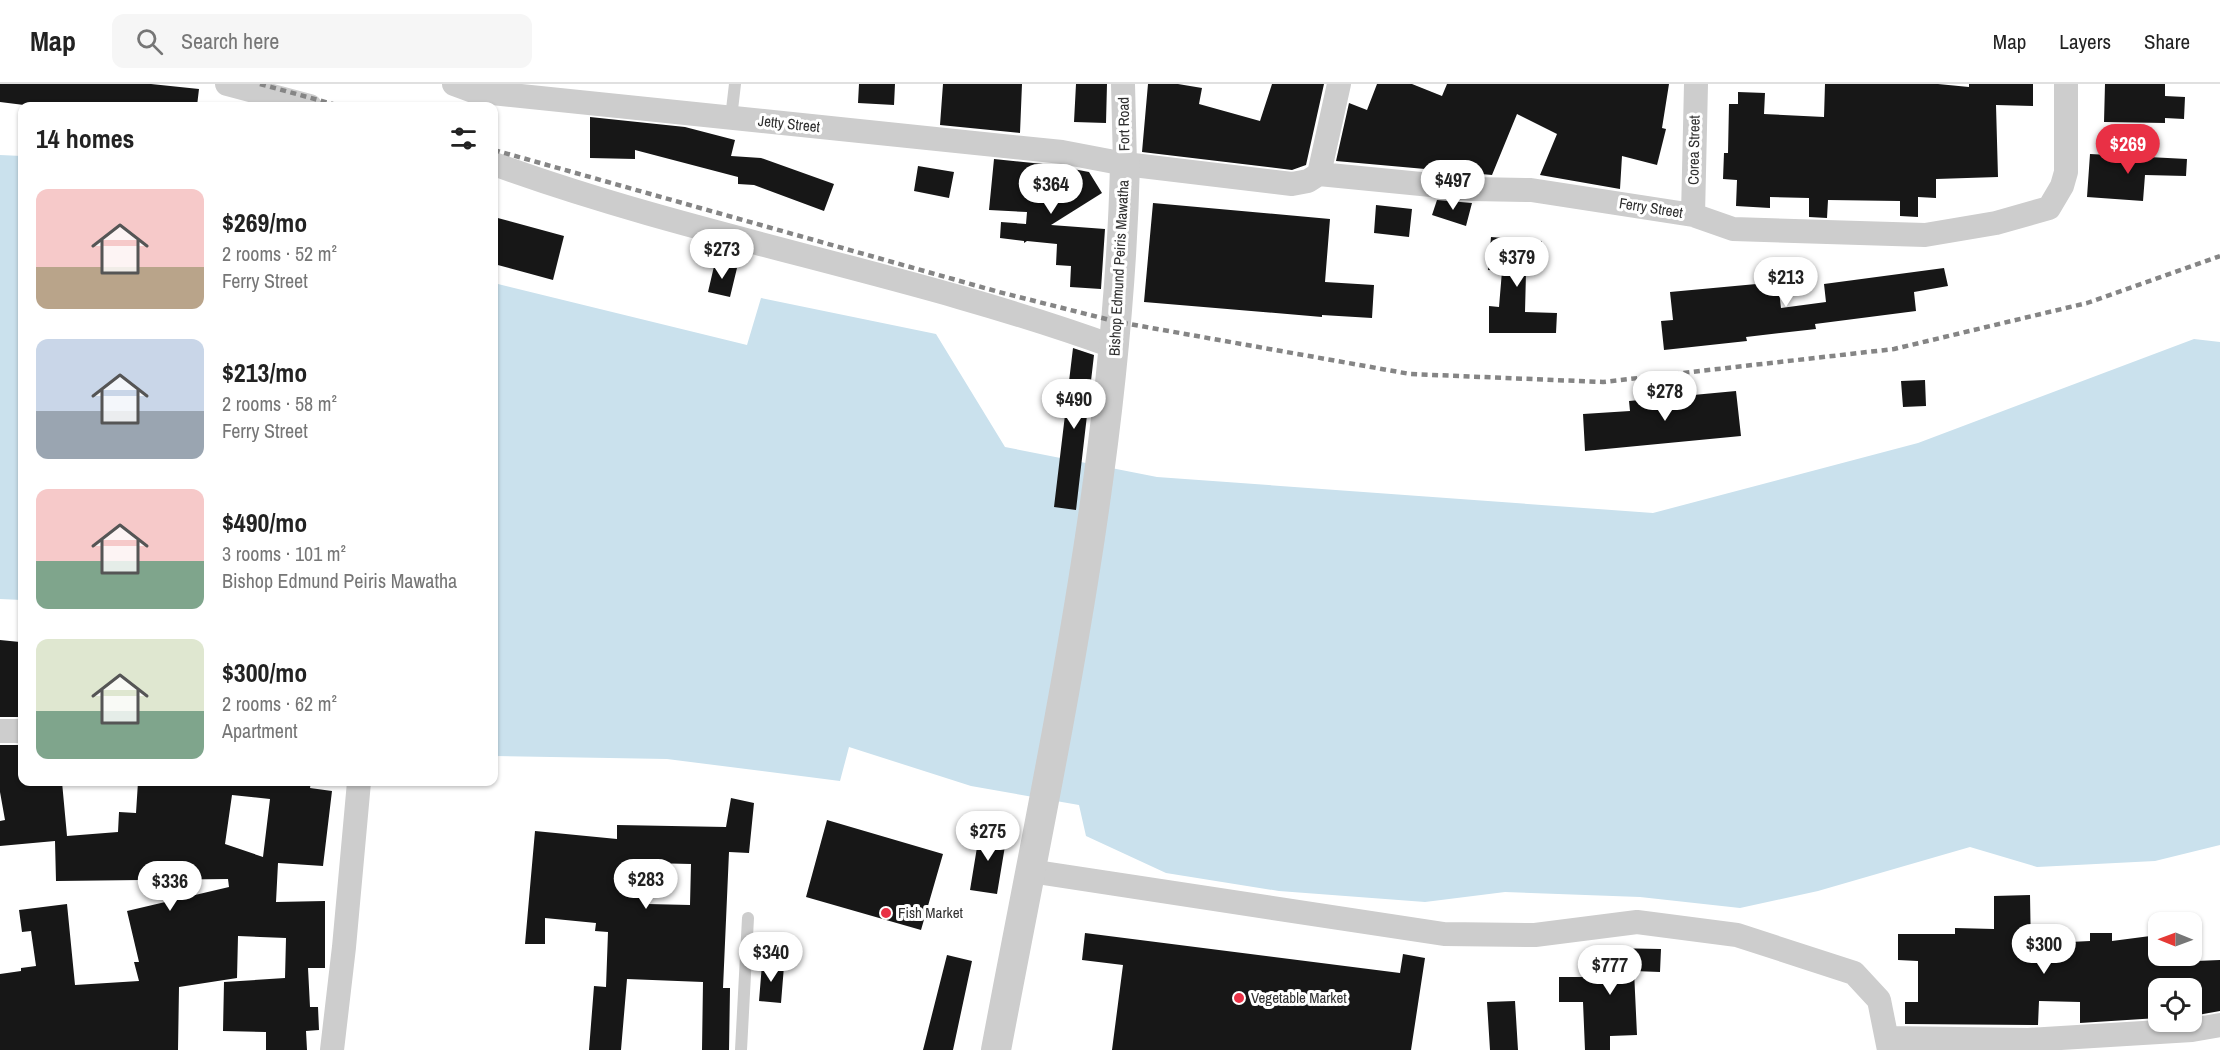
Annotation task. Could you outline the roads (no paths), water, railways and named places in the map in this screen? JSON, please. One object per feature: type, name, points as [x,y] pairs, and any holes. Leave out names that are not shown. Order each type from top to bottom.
[{"type":"street","points":[[227,84],[295,102]]},
{"type":"street","name":"Jetty Street","points":[[454,84],[473,90],[1062,152],[1125,164]]},
{"type":"street","name":"Fort Road","points":[[1123,84],[1125,164]]},
{"type":"street","points":[[1319,174],[1339,84]]},
{"type":"street","name":"Corea Street","points":[[1693,215],[1696,84]]},
{"type":"street","name":"Ferry Street","points":[[1125,164],[1292,184],[1308,181],[1319,174],[1472,189],[1531,190],[1693,215],[1733,229],[1925,235],[1973,228],[2049,208],[2062,186],[2066,172],[2066,84]]},
{"type":"street","name":"Bishop Edmund Peiris Mawatha","points":[[996,1050],[1030,871],[1043,818],[1103,444],[1115,347],[1125,164]]},
{"type":"street","points":[[498,165],[572,192],[1038,318],[1115,347]]},
{"type":"street","points":[[0,731],[18,731]]},
{"type":"street","points":[[332,1050],[359,786]]},
{"type":"street","points":[[1030,871],[1444,934],[1535,935],[1637,922],[1737,935],[1854,973],[1879,1000],[1888,1044],[2028,1040],[2192,1030],[2220,1025]]},
{"type":"lane","points":[[731,118],[735,84]]},
{"type":"lane","points":[[741,1050],[748,918]]},
{"type":"water","points":[[0,155],[18,156],[18,600],[0,599]]},
{"type":"water","points":[[498,284],[747,345],[761,298],[936,334],[1005,447],[1157,477],[1653,513],[1918,443],[2194,339],[2220,342],[2220,845],[2155,861],[2037,867],[1970,847],[1818,891],[1740,908],[1640,897],[1505,892],[1425,902],[1279,891],[1166,873],[1086,836],[1079,805],[971,786],[849,747],[840,781],[667,759],[498,756]]},
{"type":"railway","points":[[260,84],[325,102]]},
{"type":"railway","points":[[498,151],[999,292],[1118,322],[1410,374],[1603,382],[1894,349],[2087,303],[2220,256]]},
{"type":"place","name":"Fish Market","points":[[886,913]]},
{"type":"place","name":"Vegetable Market","points":[[1239,998]]}]
